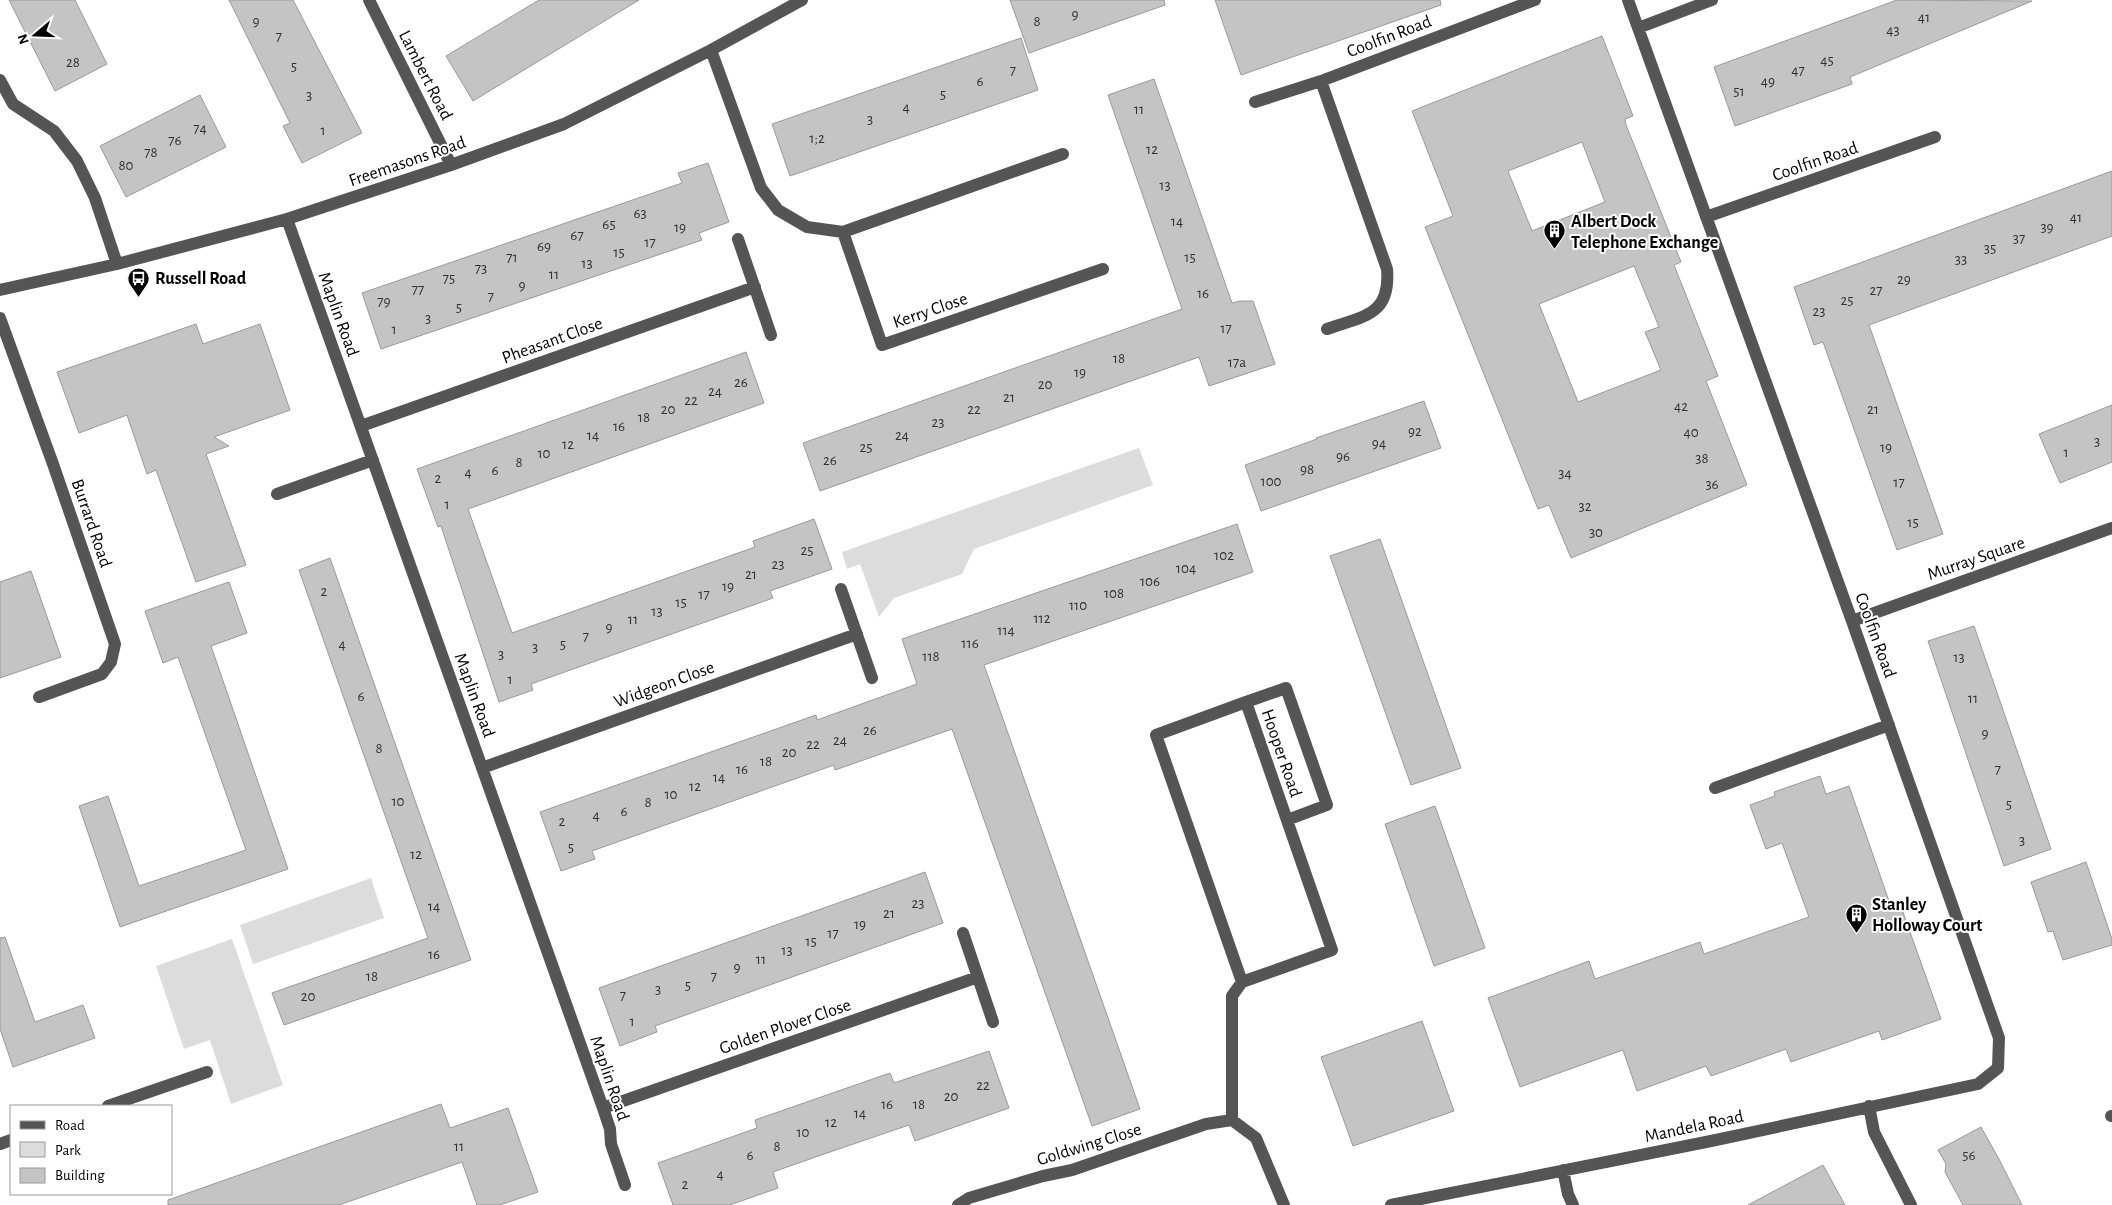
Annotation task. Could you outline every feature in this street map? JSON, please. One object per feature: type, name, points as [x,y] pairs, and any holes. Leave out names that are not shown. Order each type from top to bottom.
[{"type":"street","name":"Lambert Road","points":[[369,0],[451,165]]},
{"type":"street","name":"Freemasons Road","points":[[0,290],[117,264],[287,219],[451,165],[564,124],[711,50],[802,0]]},
{"type":"street","name":"Coolfin Road","points":[[1255,102],[1321,81],[1535,0]]},
{"type":"street","name":"Coolfin Road","points":[[1628,0],[1852,621],[1999,1038],[1998,1068]]},
{"type":"street","points":[[1638,28],[1712,0]]},
{"type":"street","points":[[711,50],[761,188],[778,210],[807,227],[843,232],[1063,154]]},
{"type":"street","points":[[0,80],[13,104],[54,131],[77,161],[95,198],[117,264]]},
{"type":"street","points":[[1321,81],[1387,269],[1388,283],[1384,298],[1375,312],[1327,329]]},
{"type":"street","name":"Coolfin Road","points":[[1706,218],[1936,137]]},
{"type":"street","name":"Maplin Road","points":[[287,219],[603,1108],[610,1129],[611,1144],[625,1185]]},
{"type":"street","name":"Kerry Close","points":[[843,232],[882,345],[1103,269]]},
{"type":"street","points":[[738,239],[771,335]]},
{"type":"street","name":"Pheasant Close","points":[[361,426],[755,287]]},
{"type":"street","name":"Burrard Road","points":[[0,318],[115,644],[111,662],[102,674],[38,697]]},
{"type":"street","points":[[277,494],[373,460]]},
{"type":"street","name":"Murray Square","points":[[1852,621],[2112,528]]},
{"type":"street","points":[[842,590],[872,678]]},
{"type":"street","name":"Widgeon Close","points":[[482,768],[857,634]]},
{"type":"street","points":[[1246,702],[1286,688],[1328,805],[1287,820]]},
{"type":"street","name":"Hooper Road","points":[[1246,702],[1332,950],[1242,982],[1156,734],[1246,702]]},
{"type":"street","points":[[1715,788],[1889,725]]},
{"type":"street","points":[[963,933],[993,1022]]},
{"type":"street","name":"Golden Plover Close","points":[[603,1108],[978,978]]},
{"type":"street","points":[[1242,982],[1232,996],[1232,1120],[1256,1138],[1284,1205]]},
{"type":"street","name":"Mandela Road","points":[[1391,1205],[1978,1084],[1998,1068]]},
{"type":"street","points":[[114,1105],[134,1102],[207,1072]]},
{"type":"street","points":[[1869,1106],[1874,1132],[1911,1205]]},
{"type":"street","name":"Goldwing Close","points":[[958,1205],[969,1198],[1043,1176],[1072,1170],[1206,1124],[1232,1120]]},
{"type":"street","points":[[1563,1170],[1568,1194],[1573,1205]]},
{"type":"green space","points":[[1139,448],[1153,485],[974,549],[962,574],[894,598],[879,617],[860,564],[847,569],[842,552]]},
{"type":"green space","points":[[371,878],[384,918],[253,964],[240,925]]},
{"type":"green space","points":[[232,939],[283,1085],[231,1104],[210,1040],[184,1049],[156,966]]},
{"type":"building","points":[[9,0],[75,0],[107,64],[55,91]]},
{"type":"building","points":[[229,0],[293,0],[362,133],[302,163],[283,126],[290,123]]},
{"type":"building","points":[[539,0],[639,0],[473,101],[446,56]]},
{"type":"building","points":[[1010,0],[1164,0],[1165,5],[1029,53]]},
{"type":"building","points":[[1215,0],[1440,0],[1441,5],[1241,75]]},
{"type":"building","points":[[1897,0],[2032,1],[1850,77],[1852,84],[1735,126],[1714,67]]},
{"type":"building","name":"Albert Dock Telephone Exchange","points":[[1602,36],[1633,116],[1625,119],[1626,125],[1681,262],[1674,265],[1718,376],[1706,381],[1747,485],[1571,558],[1549,505],[1538,509],[1425,227],[1453,216],[1412,111]],"holes":[[[1582,142],[1605,202],[1532,231],[1508,171]],[[1634,266],[1659,327],[1645,332],[1661,370],[1578,402],[1539,304]]]},
{"type":"building","points":[[1021,38],[1038,90],[790,176],[772,124]]},
{"type":"building","points":[[1154,79],[1232,303],[1253,301],[1275,364],[1209,386],[1199,357],[820,491],[803,443],[1182,309],[1108,95]]},
{"type":"building","points":[[200,95],[226,147],[126,197],[100,146]]},
{"type":"building","points":[[708,163],[729,222],[699,233],[702,240],[381,349],[362,293],[682,183],[678,173]]},
{"type":"building","points":[[2112,171],[2112,236],[1869,325],[1943,534],[1897,550],[1823,342],[1814,345],[1794,287]]},
{"type":"building","points":[[196,324],[203,344],[260,324],[290,410],[214,437],[229,446],[206,454],[246,565],[196,582],[156,470],[147,474],[127,415],[79,433],[57,372]]},
{"type":"building","points":[[746,352],[764,403],[468,509],[512,633],[755,547],[753,541],[814,519],[832,569],[770,591],[773,598],[531,684],[533,690],[499,702],[441,526],[438,527],[417,469]]},
{"type":"building","points":[[1424,401],[1441,448],[1261,511],[1245,465],[1316,438]]},
{"type":"building","points":[[2112,405],[2112,462],[2060,483],[2039,434]]},
{"type":"building","points":[[1237,524],[1253,572],[984,665],[1140,1109],[1092,1126],[952,729],[835,770],[834,765],[592,851],[595,859],[561,871],[540,812],[816,715],[817,720],[917,684],[902,639]]},
{"type":"building","points":[[1380,539],[1461,768],[1411,785],[1330,556]]},
{"type":"building","points":[[330,558],[471,960],[284,1025],[272,993],[428,938],[299,570]]},
{"type":"building","points":[[31,571],[61,657],[0,678],[0,582]]},
{"type":"building","points":[[229,582],[247,633],[211,646],[288,869],[120,927],[79,806],[108,796],[139,886],[246,850],[178,657],[163,663],[145,611]]},
{"type":"building","points":[[1974,626],[2051,849],[2004,866],[1928,641]]},
{"type":"building","name":"Stanley Holloway Court","points":[[1820,776],[1826,794],[1849,786],[1890,904],[1899,901],[1941,1019],[1882,1040],[1879,1031],[1791,1062],[1786,1049],[1711,1076],[1706,1066],[1637,1091],[1623,1050],[1520,1087],[1488,998],[1589,961],[1595,979],[1700,942],[1704,954],[1809,917],[1782,843],[1766,849],[1750,805],[1775,796],[1774,792]]},
{"type":"building","points":[[1435,806],[1485,948],[1434,966],[1385,824]]},
{"type":"building","points":[[2086,862],[2112,939],[2112,945],[2063,960],[2053,931],[2048,932],[2031,882]]},
{"type":"building","points":[[925,872],[943,923],[655,1026],[657,1032],[620,1046],[599,988]]},
{"type":"building","points":[[5,937],[35,1022],[83,1005],[95,1038],[13,1067],[0,1029],[0,938]]},
{"type":"building","points":[[1422,1021],[1454,1111],[1353,1146],[1321,1057]]},
{"type":"building","points":[[989,1051],[1009,1108],[915,1141],[909,1125],[827,1153],[773,1172],[778,1188],[730,1205],[673,1205],[658,1163],[757,1128],[755,1120],[890,1073],[894,1083]]},
{"type":"building","points":[[441,1104],[450,1128],[508,1108],[538,1192],[500,1205],[477,1205],[462,1162],[339,1205],[168,1205],[168,1200]]},
{"type":"building","points":[[1981,1127],[2022,1205],[1963,1205],[1945,1172],[1946,1164],[1938,1150]]},
{"type":"building","points":[[1823,1165],[1845,1205],[1748,1205]]},
{"type":"place","name":"Albert Dock Telephone Exchange","points":[[1555,250]]},
{"type":"place","name":"Russell Road","points":[[139,297]]},
{"type":"place","name":"Stanley Holloway Court","points":[[1856,933]]}]
